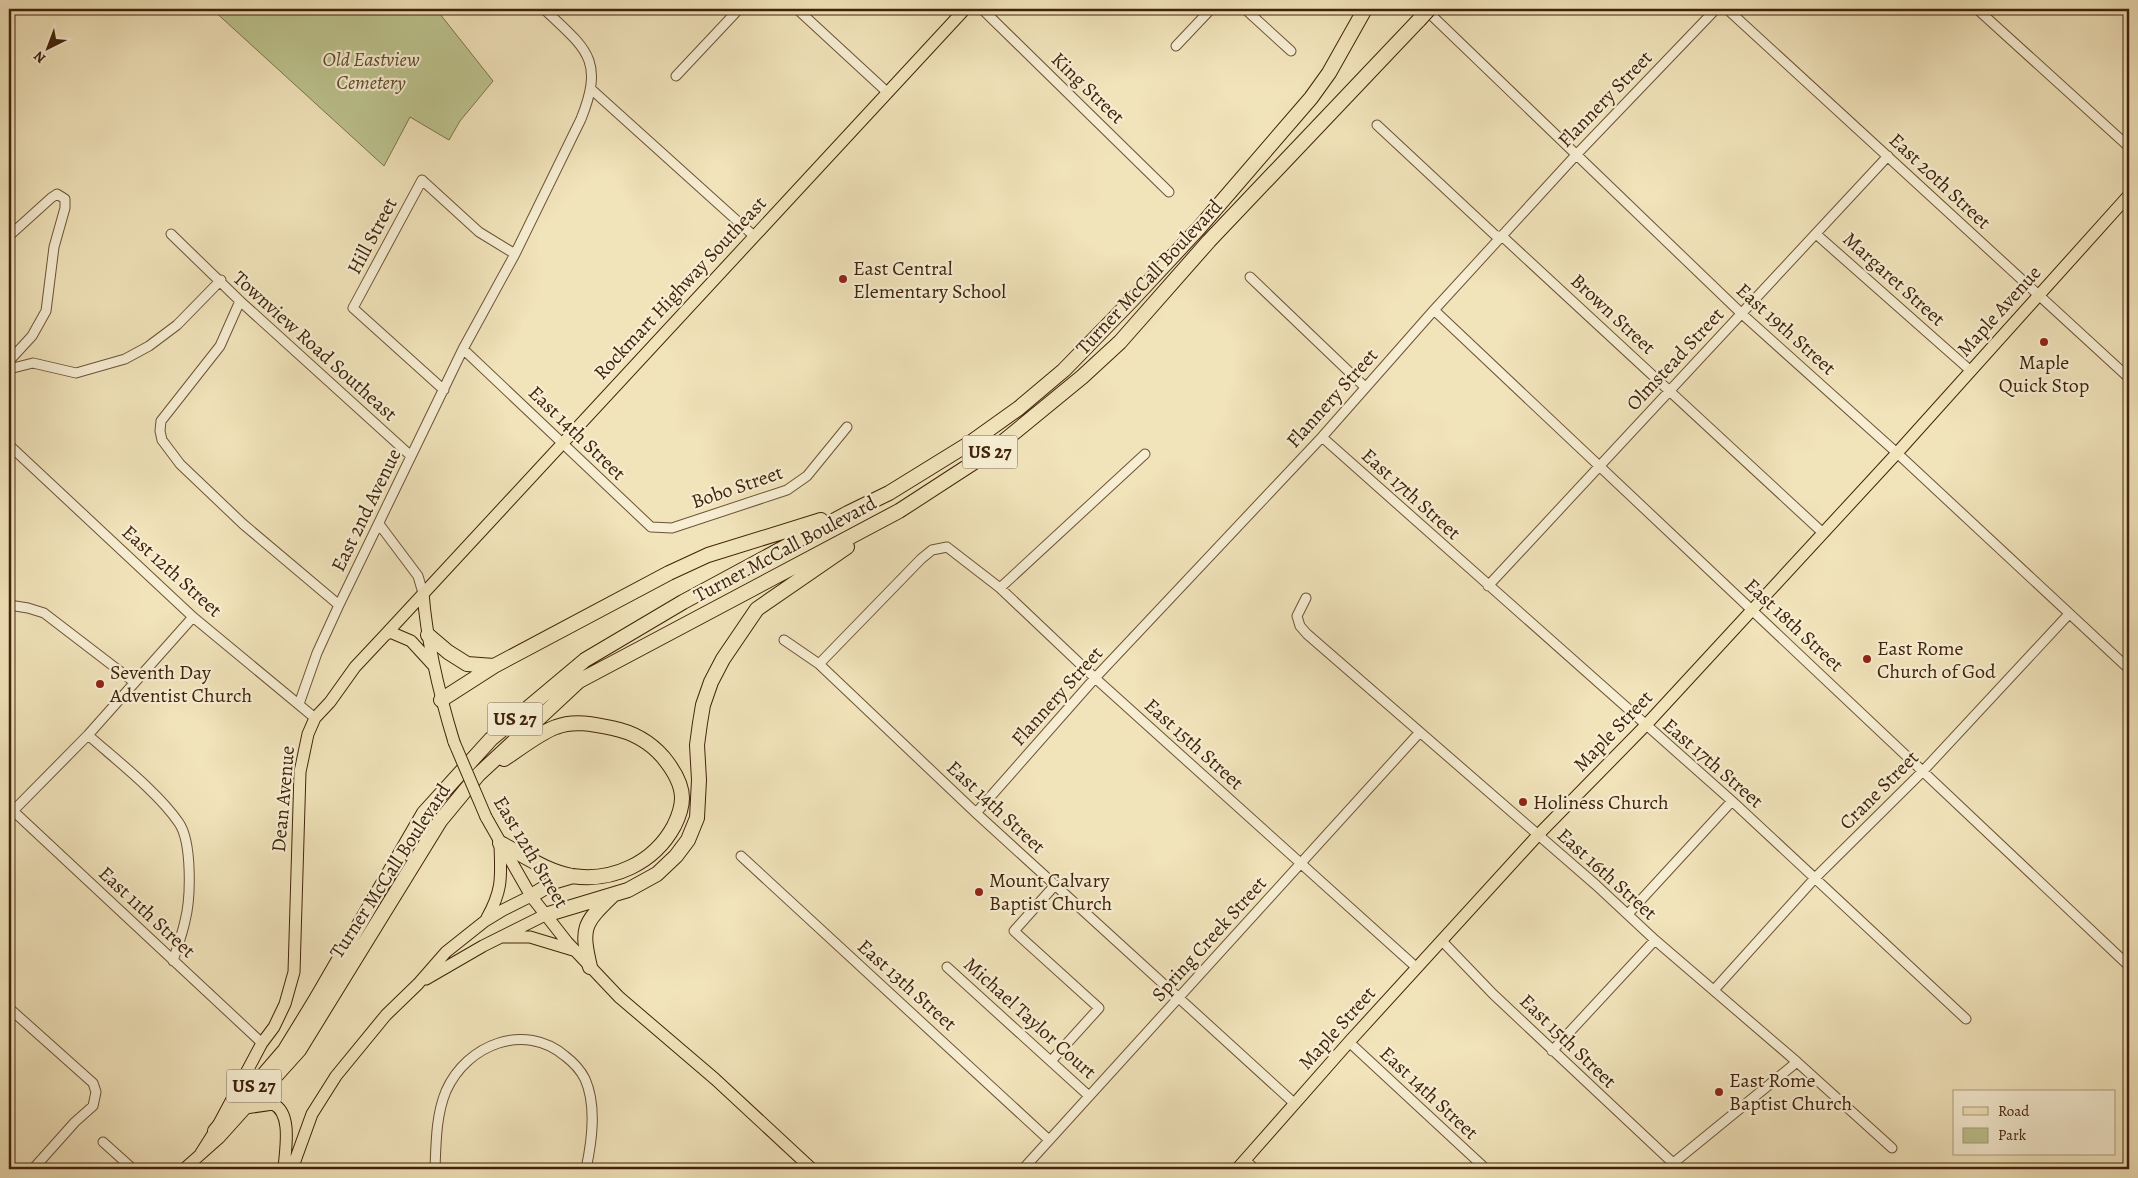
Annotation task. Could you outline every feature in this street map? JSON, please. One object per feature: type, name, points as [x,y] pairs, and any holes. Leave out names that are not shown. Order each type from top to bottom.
[{"type":"highway","name":"Turner McCall Boulevard","points":[[215,1131],[285,1050],[424,813],[491,739],[585,660],[683,602],[848,512],[889,493],[970,443],[1019,408],[1064,370],[1199,228],[1311,98],[1329,73],[1365,9]]},
{"type":"highway","name":"Turner McCall Boulevard","points":[[246,1108],[299,1050],[440,821],[478,775],[578,681],[899,511],[993,450],[1082,377],[1120,342],[1209,242],[1422,14],[1429,9]]},
{"type":"highway","points":[[545,915],[628,890],[657,874],[676,856],[693,830],[698,818],[699,780],[697,744],[703,705],[711,682],[723,659],[757,609],[899,511]]},
{"type":"highway","points":[[441,700],[494,666],[669,573],[708,555],[848,512]]},
{"type":"highway","points":[[428,635],[448,652],[467,664],[494,666]]},
{"type":"highway","points":[[478,775],[555,727],[577,723],[618,729],[638,736],[655,748],[670,766],[679,783],[682,797],[679,816],[666,841],[646,860],[611,874],[572,876],[556,882],[531,896]]},
{"type":"highway","points":[[500,843],[550,869],[572,876]]},
{"type":"highway","points":[[590,967],[584,940],[585,931],[594,914],[615,894]]},
{"type":"main road","name":"Rockmart Highway Southeast","points":[[423,594],[965,9]]},
{"type":"main road","name":"Maple Avenue","points":[[1898,453],[2129,196]]},
{"type":"main road","name":"Maple Street","points":[[1237,1169],[1349,1042],[1443,942],[1538,836],[1645,726],[1898,453]]},
{"type":"main road","name":"Dean Avenue","points":[[215,1131],[262,1042],[274,1026],[285,1004],[294,972],[300,772],[308,734],[315,718],[330,702],[355,667],[423,594]]},
{"type":"main road","name":"East 12th Street","points":[[423,594],[428,635],[441,700],[454,742],[486,817],[531,896],[574,950],[620,997],[716,1079],[812,1169]]},
{"type":"main road","points":[[384,635],[390,632],[411,641],[434,666]]},
{"type":"main road","points":[[485,921],[497,900],[501,885],[500,843]]},
{"type":"main road","points":[[292,1169],[312,1114],[336,1076],[386,1015],[418,984],[446,952],[485,921],[531,896]]},
{"type":"main road","points":[[418,984],[545,915]]},
{"type":"main road","points":[[502,937],[530,937],[574,950]]},
{"type":"main road","points":[[246,1108],[273,1104],[281,1110],[286,1127],[284,1169]]},
{"type":"main road","name":"Turner McCall Boulevard","points":[[184,1169],[219,1138],[246,1108]]},
{"type":"main road","name":"Turner McCall Boulevard","points":[[201,1153],[215,1131]]},
{"type":"street","name":"East 2nd Avenue","points":[[299,704],[317,653],[339,604],[463,349],[514,254],[590,97],[590,62],[583,47],[544,9]]},
{"type":"street","points":[[676,76],[739,9]]},
{"type":"street","points":[[797,9],[888,93]]},
{"type":"street","name":"King Street","points":[[982,9],[1169,192]]},
{"type":"street","points":[[1176,46],[1211,9]]},
{"type":"street","points":[[1245,9],[1291,51]]},
{"type":"street","name":"Flannery Street","points":[[976,813],[1095,678],[1322,437],[1434,310],[1503,237],[1576,155],[1716,9]]},
{"type":"street","name":"East 20th Street","points":[[1728,9],[2129,378]]},
{"type":"street","points":[[1978,9],[2129,147]]},
{"type":"street","name":"East 19th Street","points":[[1422,14],[1576,155],[1742,314],[1898,453],[2129,669]]},
{"type":"street","points":[[591,89],[754,236]]},
{"type":"street","name":"Brown Street","points":[[1377,125],[1495,235],[1503,237],[1823,533]]},
{"type":"street","name":"Olmstead Street","points":[[1488,586],[1888,156]]},
{"type":"street","name":"Hill Street","points":[[444,390],[353,308],[422,180],[479,232],[514,254]]},
{"type":"street","points":[[9,236],[57,194],[66,199],[53,255],[46,311],[32,336],[9,361]]},
{"type":"street","points":[[172,234],[221,280]]},
{"type":"street","name":"Margaret Street","points":[[1816,234],[1971,371]]},
{"type":"street","points":[[1250,277],[1366,387]]},
{"type":"street","name":"Townview Road Southeast","points":[[9,369],[33,363],[76,373],[125,359],[149,346],[177,325],[221,280],[240,301],[411,456]]},
{"type":"street","points":[[240,301],[220,346],[161,421],[160,431],[162,440],[180,464],[243,524],[339,604]]},
{"type":"street","name":"East 18th Street","points":[[1434,310],[2129,966]]},
{"type":"street","name":"East 14th Street","points":[[463,349],[562,442],[645,524],[658,529],[672,528]]},
{"type":"street","name":"Bobo Street","points":[[672,528],[793,487],[807,476],[846,426]]},
{"type":"street","name":"East 17th Street","points":[[1322,437],[1645,726],[1732,801],[1966,1019]]},
{"type":"street","name":"East 12th Street","points":[[9,446],[193,617],[315,718]]},
{"type":"street","points":[[1000,588],[1145,454]]},
{"type":"street","name":"East 12th Street","points":[[379,524],[418,576],[423,594]]},
{"type":"street","name":"East 15th Street","points":[[819,664],[921,559],[932,550],[947,547],[1000,588],[1095,678],[1417,968]]},
{"type":"street","name":"East 16th Street","points":[[1306,598],[1297,616],[1300,626],[1628,914],[1655,940],[1797,1062],[1892,1148]]},
{"type":"street","points":[[9,605],[44,613],[134,682]]},
{"type":"street","name":"Crane Street","points":[[1714,990],[1815,878],[1923,772],[2069,614]]},
{"type":"street","points":[[10,810],[88,734],[193,617]]},
{"type":"street","name":"East 14th Street","points":[[784,640],[819,664],[976,813],[1294,1103]]},
{"type":"street","name":"Spring Creek Street","points":[[1022,1169],[1420,732]]},
{"type":"street","points":[[88,734],[164,804],[180,824],[186,839],[188,883],[186,919],[174,962]]},
{"type":"street","points":[[1628,914],[1732,801]]},
{"type":"street","name":"East 11th Street","points":[[10,810],[262,1042]]},
{"type":"street","name":"East 13th Street","points":[[741,856],[1049,1140]]},
{"type":"street","points":[[1050,1061],[1100,1008],[1014,931],[1055,886]]},
{"type":"street","points":[[1552,1050],[1655,940]]},
{"type":"street","name":"East 15th Street","points":[[1443,942],[1492,994],[1552,1050],[1669,1166]]},
{"type":"street","name":"Michael Taylor Court","points":[[947,967],[1089,1096]]},
{"type":"street","points":[[9,1008],[93,1083],[96,1092],[93,1106],[75,1122],[33,1169]]},
{"type":"street","points":[[435,1169],[440,1113],[446,1091],[452,1079],[461,1068],[484,1049],[506,1040],[528,1039],[543,1042],[556,1048],[572,1062],[584,1078],[592,1101],[590,1152],[586,1169]]},
{"type":"street","name":"East 14th Street","points":[[1349,1042],[1486,1169]]},
{"type":"street","points":[[1669,1166],[1797,1062]]},
{"type":"street","points":[[103,1142],[133,1169]]},
{"type":"street","points":[[1245,1160],[1255,1169]]},
{"type":"green space","name":"Old Eastview Cemetery","points":[[212,9],[436,9],[493,81],[460,121],[449,140],[410,117],[384,166]]},
{"type":"place","name":"East Central Elementary School","points":[[843,279]]},
{"type":"place","name":"Maple Quick Stop","points":[[2044,342]]},
{"type":"place","name":"East Rome Church of God","points":[[1867,659]]},
{"type":"place","name":"Seventh Day Adventist Church","points":[[100,684]]},
{"type":"place","name":"Holiness Church","points":[[1523,802]]},
{"type":"place","name":"Mount Calvary Baptist Church","points":[[979,892]]},
{"type":"place","name":"East Rome Baptist Church","points":[[1719,1092]]}]
